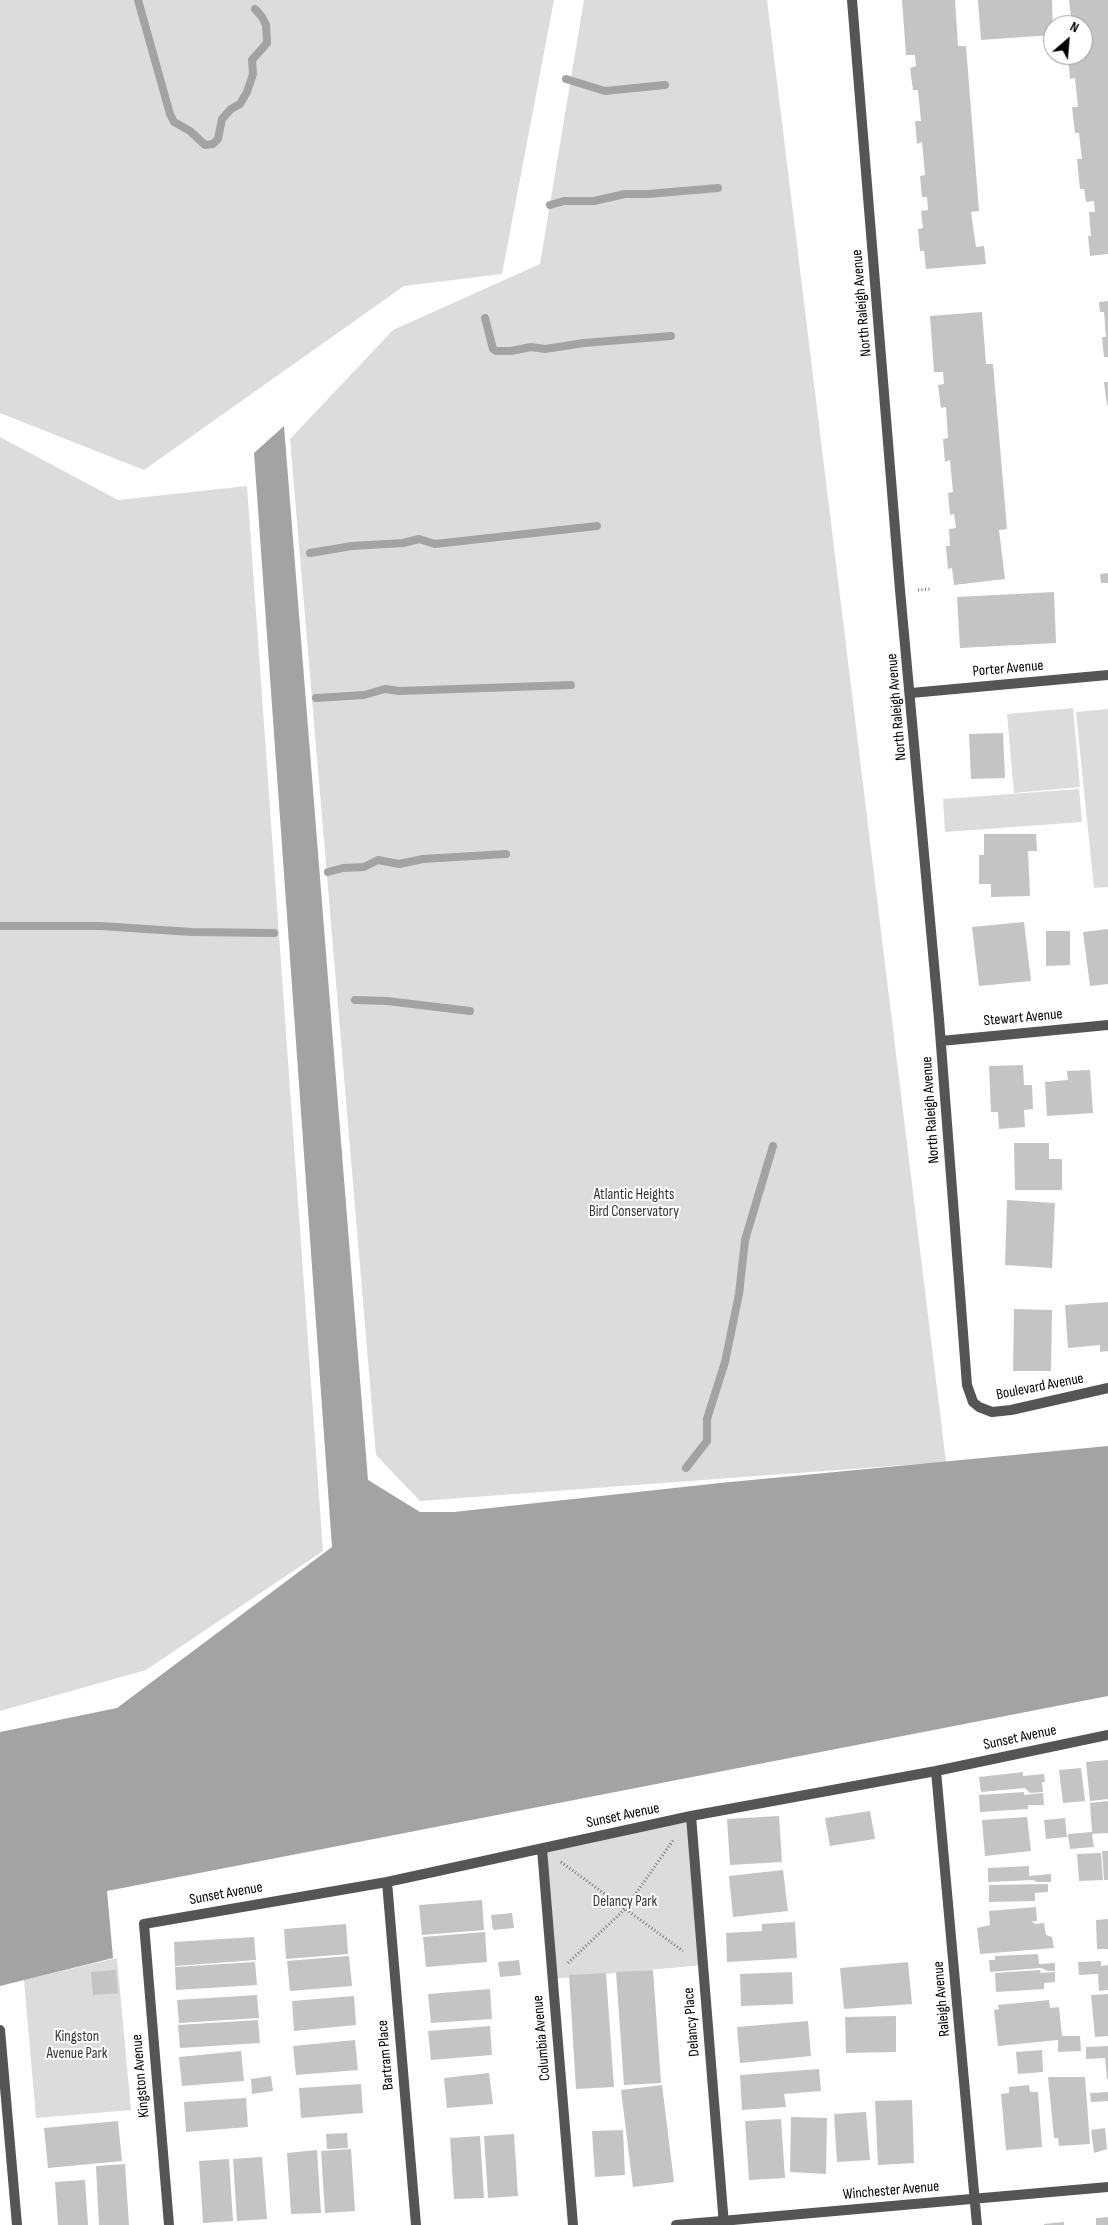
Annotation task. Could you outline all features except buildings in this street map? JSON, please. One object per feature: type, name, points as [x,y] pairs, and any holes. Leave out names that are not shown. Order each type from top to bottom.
[{"type":"street","name":"North Raleigh Avenue","points":[[852,0],[900,581],[941,1041],[967,1385],[973,1402],[978,1408]]},
{"type":"street","name":"Porter Avenue","points":[[911,693],[1108,675]]},
{"type":"street","name":"Stewart Avenue","points":[[941,1041],[1108,1025]]},
{"type":"street","name":"Boulevard Avenue","points":[[978,1408],[992,1412],[1011,1410],[1108,1388]]},
{"type":"street","name":"Sunset Avenue","points":[[144,1924],[387,1882],[690,1816],[936,1771],[1108,1735]]},
{"type":"street","name":"Raleigh Avenue","points":[[936,1771],[978,2225]]},
{"type":"street","name":"Delancy Place","points":[[690,1816],[724,2223]]},
{"type":"street","name":"Columbia Avenue","points":[[542,1849],[551,1979],[573,2225]]},
{"type":"street","name":"Bartram Place","points":[[387,1882],[416,2225]]},
{"type":"street","name":"Kingston Avenue","points":[[144,1924],[168,2225]]},
{"type":"street","points":[[0,2030],[17,2225]]},
{"type":"street","name":"Winchester Avenue","points":[[676,2225],[724,2223],[1108,2187]]},
{"type":"path","points":[[551,1979],[625,1909],[690,1816]]},
{"type":"path","points":[[542,1849],[702,1965]]},
{"type":"green space","points":[[0,0],[554,0],[502,274],[404,286],[144,470],[0,413]]},
{"type":"green space","name":"Atlantic Heights Bird Conservatory","points":[[584,0],[767,0],[946,1462],[420,1501],[376,1455],[290,439],[393,330],[540,264]]},
{"type":"green space","points":[[0,437],[118,500],[247,486],[323,1551],[146,1670],[0,1711]]},
{"type":"green space","points":[[1073,708],[1080,787],[1014,793],[1007,714]]},
{"type":"green space","points":[[1108,709],[1108,887],[1094,888],[1076,712]]},
{"type":"green space","points":[[1079,789],[1082,822],[945,832],[943,799]]},
{"type":"green space","name":"Delancy Park","points":[[691,1816],[702,1965],[551,1979],[542,1849]]},
{"type":"green space","name":"Kingston Avenue Park","points":[[117,1958],[131,2110],[36,2118],[24,1980]]},
{"type":"shaded area","points":[[284,426],[368,1480],[420,1512],[454,1512],[720,1483],[1108,1446],[1108,1696],[107,1891],[113,1958],[0,1986],[0,1732],[117,1708],[332,1547],[254,453]]},
{"type":"waterway","points":[[138,0],[170,114],[174,122],[190,131],[205,145],[213,144],[218,139],[222,119],[231,109],[240,104],[247,92],[253,74],[252,60],[267,43],[266,25],[255,9]]},
{"type":"waterway","points":[[566,79],[605,91],[665,85]]},
{"type":"waterway","points":[[550,205],[564,201],[594,201],[625,194],[718,188]]},
{"type":"waterway","points":[[485,318],[493,349],[496,351],[511,351],[531,347],[545,349],[584,343],[671,336]]},
{"type":"waterway","points":[[310,553],[352,546],[403,543],[419,539],[435,544],[597,526]]},
{"type":"waterway","points":[[316,698],[364,695],[385,689],[399,691],[571,685]]},
{"type":"waterway","points":[[328,872],[343,868],[364,867],[378,860],[399,864],[423,859],[506,854]]},
{"type":"waterway","points":[[0,926],[100,926],[192,932],[274,933]]},
{"type":"waterway","points":[[355,1000],[387,1001],[470,1011]]},
{"type":"waterway","points":[[686,1468],[707,1441],[707,1419],[725,1362],[739,1294],[745,1240],[773,1146]]}]
